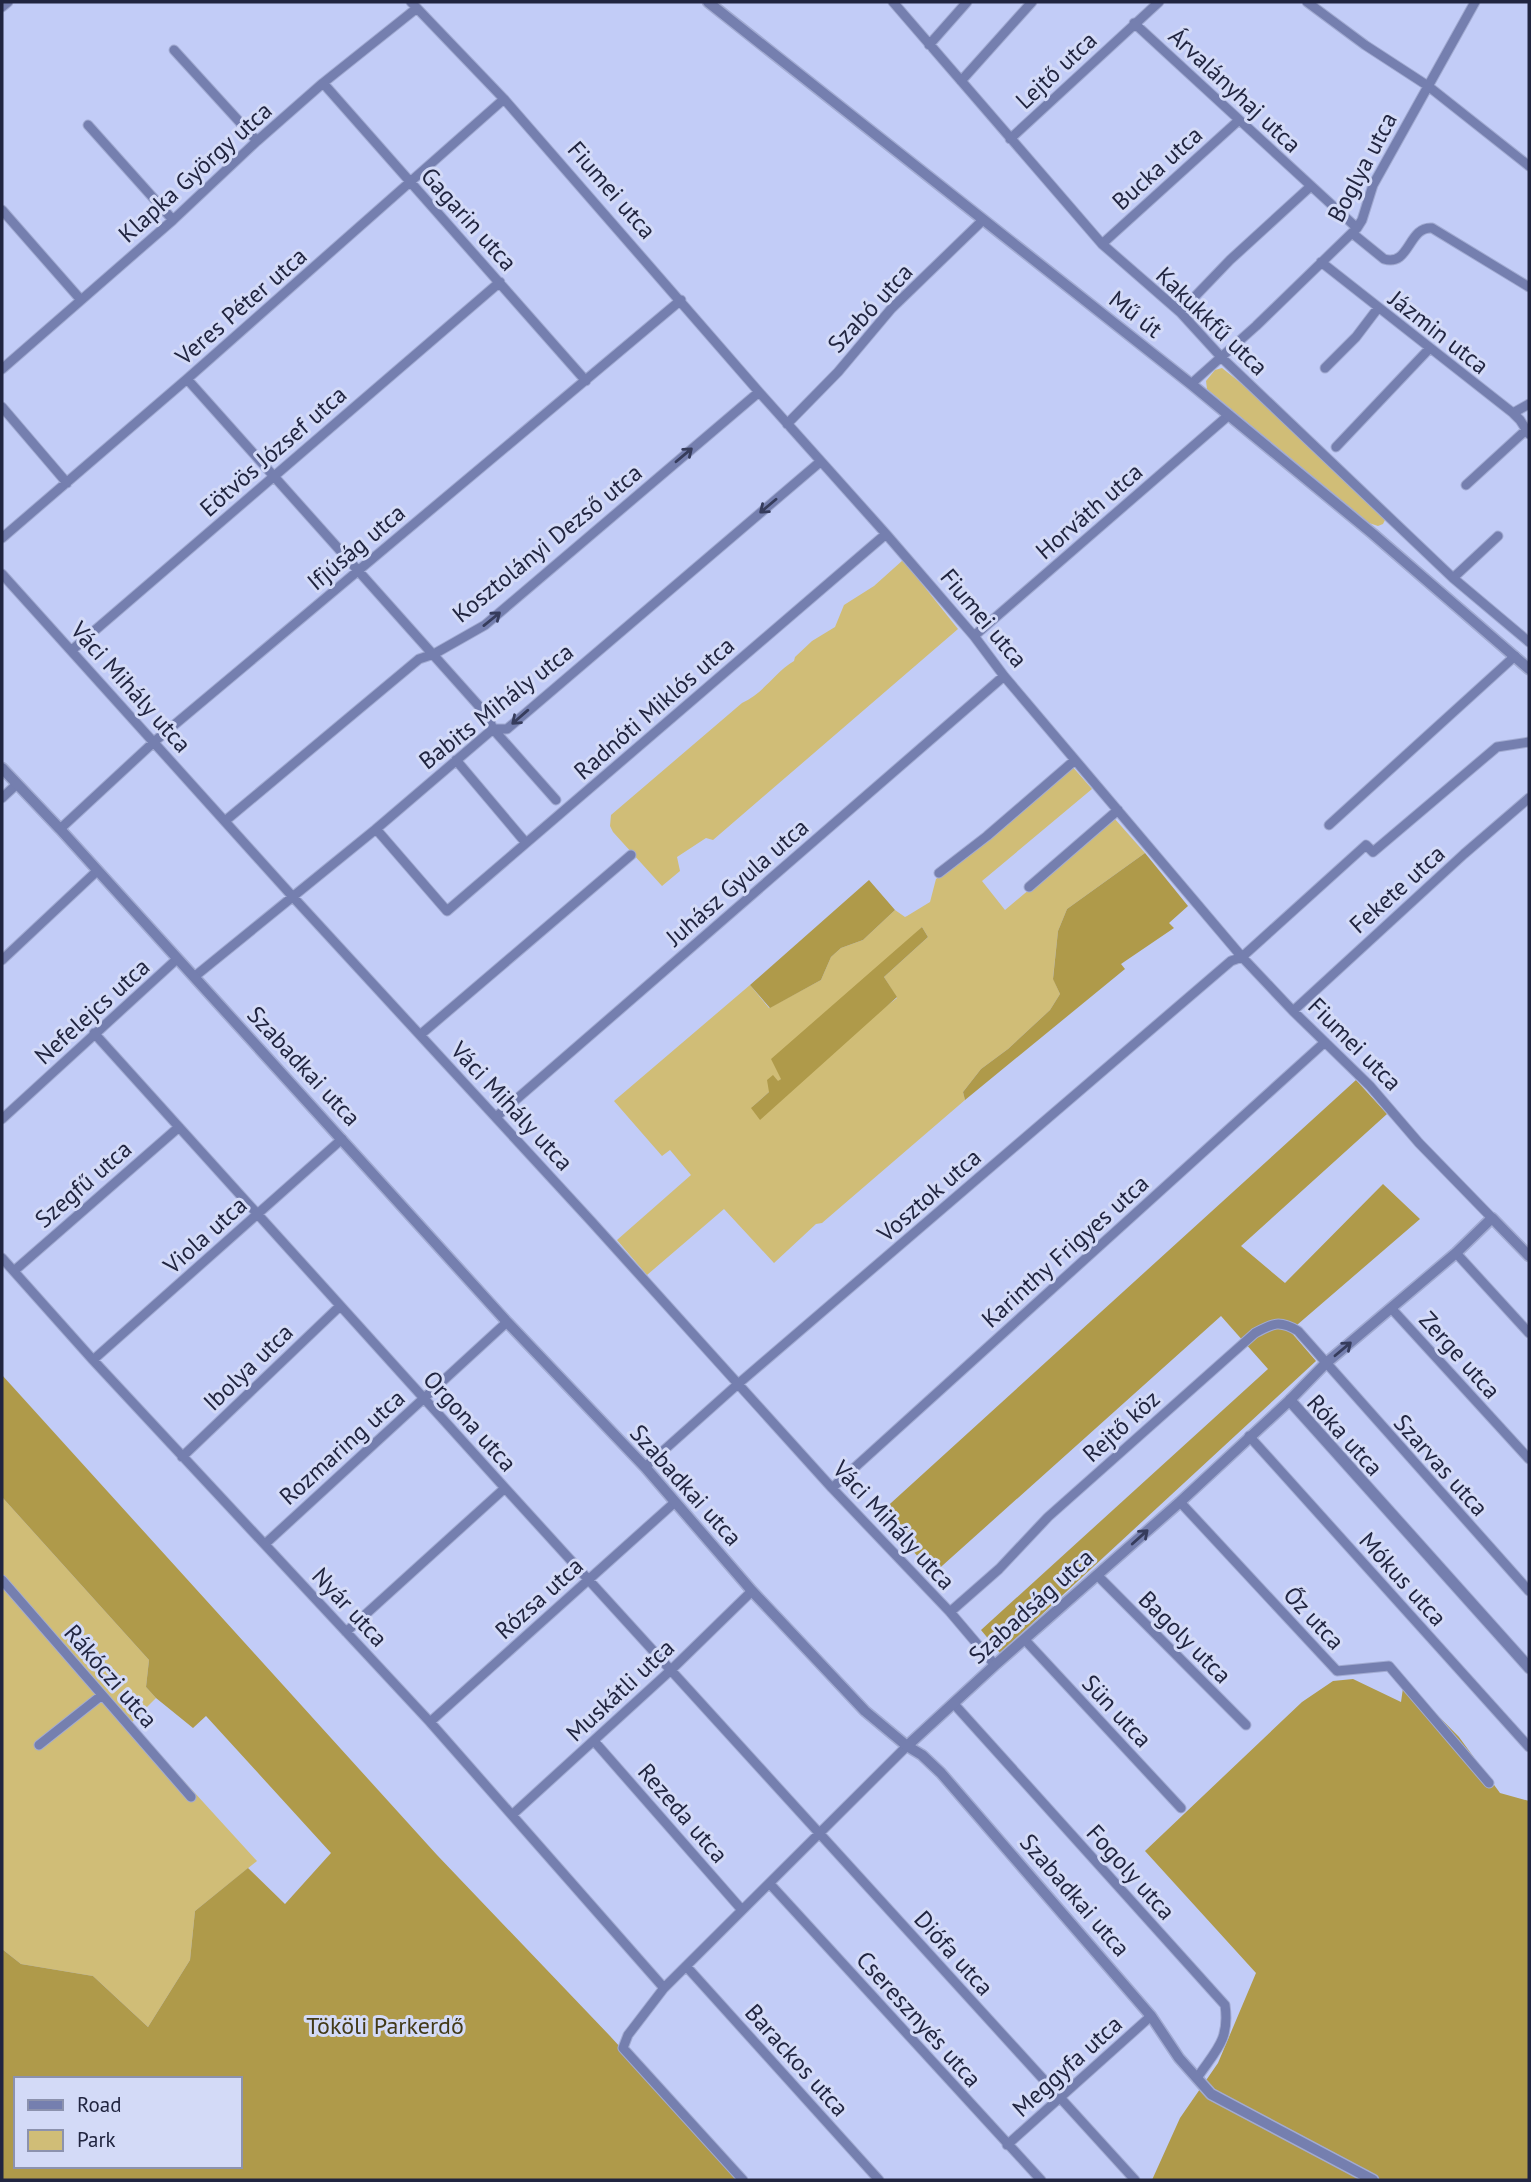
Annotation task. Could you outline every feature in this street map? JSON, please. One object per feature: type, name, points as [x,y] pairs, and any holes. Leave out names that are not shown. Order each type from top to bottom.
[{"type":"street","points":[[2,7],[8,2]]},
{"type":"street","name":"Mű út","points":[[708,2],[1191,384],[1319,488],[1528,666]]},
{"type":"street","name":"Kakukkfű utca","points":[[893,2],[1102,244],[1180,312],[1222,358],[1453,578],[1529,642]]},
{"type":"street","points":[[929,45],[967,2]]},
{"type":"street","points":[[961,81],[1032,2]]},
{"type":"street","name":"Lejtő utca","points":[[1010,139],[1159,2]]},
{"type":"street","points":[[1307,2],[1365,45],[1428,86],[1529,166]]},
{"type":"street","name":"Boglya utca","points":[[1191,384],[1222,358],[1355,230],[1373,185],[1475,2]]},
{"type":"street","name":"Klapka György utca","points":[[2,369],[414,5]]},
{"type":"street","name":"Fiumei utca","points":[[414,5],[503,99],[886,534],[1242,957],[1370,1086],[1419,1143],[1529,1256]]},
{"type":"street","name":"Árvalányhaj utca","points":[[1134,23],[1311,186],[1384,259],[1397,260],[1419,231],[1424,227],[1432,228],[1529,286]]},
{"type":"street","points":[[174,50],[257,141]]},
{"type":"street","name":"Gagarin utca","points":[[323,83],[586,381]]},
{"type":"street","name":"Veres Péter utca","points":[[2,538],[187,379],[503,99]]},
{"type":"street","name":"Bucka utca","points":[[1102,244],[1238,121]]},
{"type":"street","points":[[88,125],[173,220]]},
{"type":"street","name":"Árvalányhaj utca","points":[[1180,312],[1230,260],[1311,186]]},
{"type":"street","points":[[2,210],[81,300]]},
{"type":"street","name":"Szabó utca","points":[[787,424],[838,372],[891,309],[983,220]]},
{"type":"street","name":"Jázmin utca","points":[[1321,262],[1513,414],[1528,432]]},
{"type":"street","name":"Eötvös József utca","points":[[72,650],[500,282]]},
{"type":"street","name":"Ifjúság utca","points":[[60,829],[155,741],[681,300]]},
{"type":"street","points":[[1325,368],[1356,337],[1378,308]]},
{"type":"street","points":[[1336,447],[1429,349]]},
{"type":"street","points":[[187,379],[434,654],[487,715],[493,729],[556,800]]},
{"type":"street","name":"Kosztolányi Dezső utca","points":[[225,821],[419,659],[434,654],[485,625],[759,392]]},
{"type":"street","points":[[1513,414],[1529,404]]},
{"type":"street","points":[[2,407],[67,483]]},
{"type":"street","name":"Horváth utca","points":[[974,636],[1229,415]]},
{"type":"street","points":[[1466,485],[1528,432]]},
{"type":"street","name":"Babits Mihály utca","points":[[194,977],[376,829],[493,729],[507,729],[820,462]]},
{"type":"street","name":"Radnóti Miklós utca","points":[[376,829],[447,911],[886,534]]},
{"type":"street","points":[[1453,578],[1497,536]]},
{"type":"street","name":"Váci Mihály utca","points":[[2,574],[832,1488],[950,1612],[995,1665]]},
{"type":"street","points":[[1329,825],[1515,656]]},
{"type":"street","name":"Juhász Gyula utca","points":[[496,1116],[1004,676]]},
{"type":"street","name":"Vosztok utca","points":[[645,1467],[1231,961],[1242,957],[1366,845],[1373,852],[1497,747],[1529,742]]},
{"type":"street","points":[[456,760],[526,843]]},
{"type":"street","points":[[939,873],[987,836],[1075,760]]},
{"type":"street","name":"Szabadkai utca","points":[[2,768],[507,1322],[645,1467],[752,1591],[864,1711],[922,1755],[941,1773],[1151,2016],[1179,2058],[1211,2094],[1373,2180]]},
{"type":"street","points":[[2,798],[17,784]]},
{"type":"street","name":"Fekete utca","points":[[1293,1011],[1529,798]]},
{"type":"street","points":[[1029,887],[1118,810]]},
{"type":"street","points":[[420,1035],[631,855]]},
{"type":"street","points":[[2,960],[97,871]]},
{"type":"street","name":"Nefelejcs utca","points":[[2,1119],[177,959]]},
{"type":"street","name":"Orgona utca","points":[[94,1033],[819,1833]]},
{"type":"street","name":"Karinthy Frigyes utca","points":[[832,1488],[1325,1042]]},
{"type":"street","name":"Szegfű utca","points":[[14,1271],[178,1127]]},
{"type":"street","name":"Viola utca","points":[[93,1360],[342,1139]]},
{"type":"street","name":"Szabadság utca","points":[[743,2180],[623,2048],[628,2035],[664,1988],[907,1746],[1180,1502],[1325,1364],[1456,1253],[1493,1218]]},
{"type":"street","points":[[1456,1253],[1529,1333]]},
{"type":"street","name":"Nyár utca","points":[[2,1258],[182,1457],[430,1722],[664,1988]]},
{"type":"street","name":"Ibolya utca","points":[[182,1457],[340,1306]]},
{"type":"street","name":"Zerge utca","points":[[1391,1308],[1529,1459]]},
{"type":"street","name":"Rozmaring utca","points":[[265,1544],[507,1322]]},
{"type":"street","name":"Rejtő köz","points":[[950,1612],[999,1569],[1048,1517],[1255,1333],[1271,1324],[1287,1325],[1298,1331],[1325,1364]]},
{"type":"street","name":"Szarvas utca","points":[[1325,1364],[1529,1591]]},
{"type":"street","name":"Róka utca","points":[[1289,1401],[1290,1399],[1529,1667]]},
{"type":"street","name":"Mókus utca","points":[[1249,1436],[1529,1747]]},
{"type":"street","points":[[346,1632],[505,1488]]},
{"type":"street","name":"Őz utca","points":[[1180,1502],[1337,1671],[1389,1666],[1489,1783]]},
{"type":"street","name":"Rózsa utca","points":[[430,1722],[674,1503]]},
{"type":"street","name":"Bagoly utca","points":[[1097,1575],[1246,1725]]},
{"type":"street","name":"Rákóczi utca","points":[[2,1580],[191,1797]]},
{"type":"street","name":"Muskátli utca","points":[[512,1815],[671,1670],[752,1591]]},
{"type":"street","name":"Sün utca","points":[[1025,1640],[1181,1808]]},
{"type":"street","points":[[39,1745],[102,1695]]},
{"type":"street","name":"Fogoly utca","points":[[954,1704],[1225,2005],[1227,2021],[1224,2039],[1197,2078]]},
{"type":"street","name":"Rezeda utca","points":[[594,1741],[741,1910]]},
{"type":"street","name":"Diófa utca","points":[[819,1833],[1135,2180]]},
{"type":"street","name":"Cseresznyés utca","points":[[770,1884],[1041,2180]]},
{"type":"street","name":"Barackos utca","points":[[686,1966],[879,2180]]},
{"type":"street","name":"Meggyfa utca","points":[[1007,2145],[1151,2016]]},
{"type":"green space","points":[[1222,368],[1252,392],[1383,515],[1383,524],[1378,526],[1369,523],[1207,389],[1206,381],[1215,370]]},
{"type":"green space","points":[[903,560],[958,629],[713,840],[706,838],[677,857],[680,871],[662,886],[613,832],[610,826],[611,815],[742,703],[757,694],[812,641],[835,627],[844,605],[874,586]]},
{"type":"green space","points":[[1071,765],[1092,789],[982,881],[1005,910],[1114,818],[1145,853],[1067,909],[1058,931],[1053,978],[1060,994],[1050,1010],[1008,1049],[981,1069],[963,1092],[965,1100],[822,1223],[816,1224],[774,1263],[724,1209],[647,1275],[617,1240],[691,1175],[670,1150],[662,1156],[614,1101],[750,985],[769,1008],[821,980],[831,957],[841,948],[863,940],[895,910],[905,917],[930,902],[936,879],[999,829]],"holes":[[[922,927],[928,937],[884,977],[897,998],[751,1108]]]},
{"type":"green space","points":[[1145,853],[1188,906],[1169,923],[1174,928],[1121,964],[1125,969],[965,1100],[963,1092],[981,1069],[1008,1049],[1050,1010],[1060,994],[1053,979],[1058,931],[1067,909]]},
{"type":"green space","points":[[869,880],[895,910],[863,940],[841,948],[831,957],[821,980],[770,1008],[750,985]]},
{"type":"green space","points":[[922,927],[928,937],[884,977],[897,997],[760,1120],[751,1108],[769,1092],[767,1080],[773,1075],[778,1081],[781,1079],[771,1059]]},
{"type":"green space","points":[[1356,1080],[1387,1114],[1241,1246],[1285,1283],[1383,1184],[1420,1219],[1290,1331],[1316,1361],[1000,1653],[981,1630],[1268,1369],[1221,1316],[933,1574],[880,1513]]},
{"type":"green space","name":"Tököli Parkerdő","points":[[2,1375],[437,1855],[610,2036],[742,2180],[2,2180],[2,1949],[21,1964],[93,1976],[148,2027],[190,1960],[195,1911],[248,1868],[285,1904],[331,1853],[206,1716],[193,1728],[156,1698],[146,1687],[149,1660],[2,1497]]},
{"type":"green space","points":[[2,1497],[149,1660],[146,1687],[156,1698],[131,1723],[257,1861],[195,1911],[190,1960],[148,2027],[93,1976],[21,1964],[2,1949]]},
{"type":"green space","points":[[1353,1679],[1401,1702],[1404,1681],[1459,1737],[1500,1793],[1529,1801],[1529,2180],[1152,2180],[1180,2118],[1218,2063],[1256,1973],[1145,1851],[1302,1702],[1333,1681]]}]
